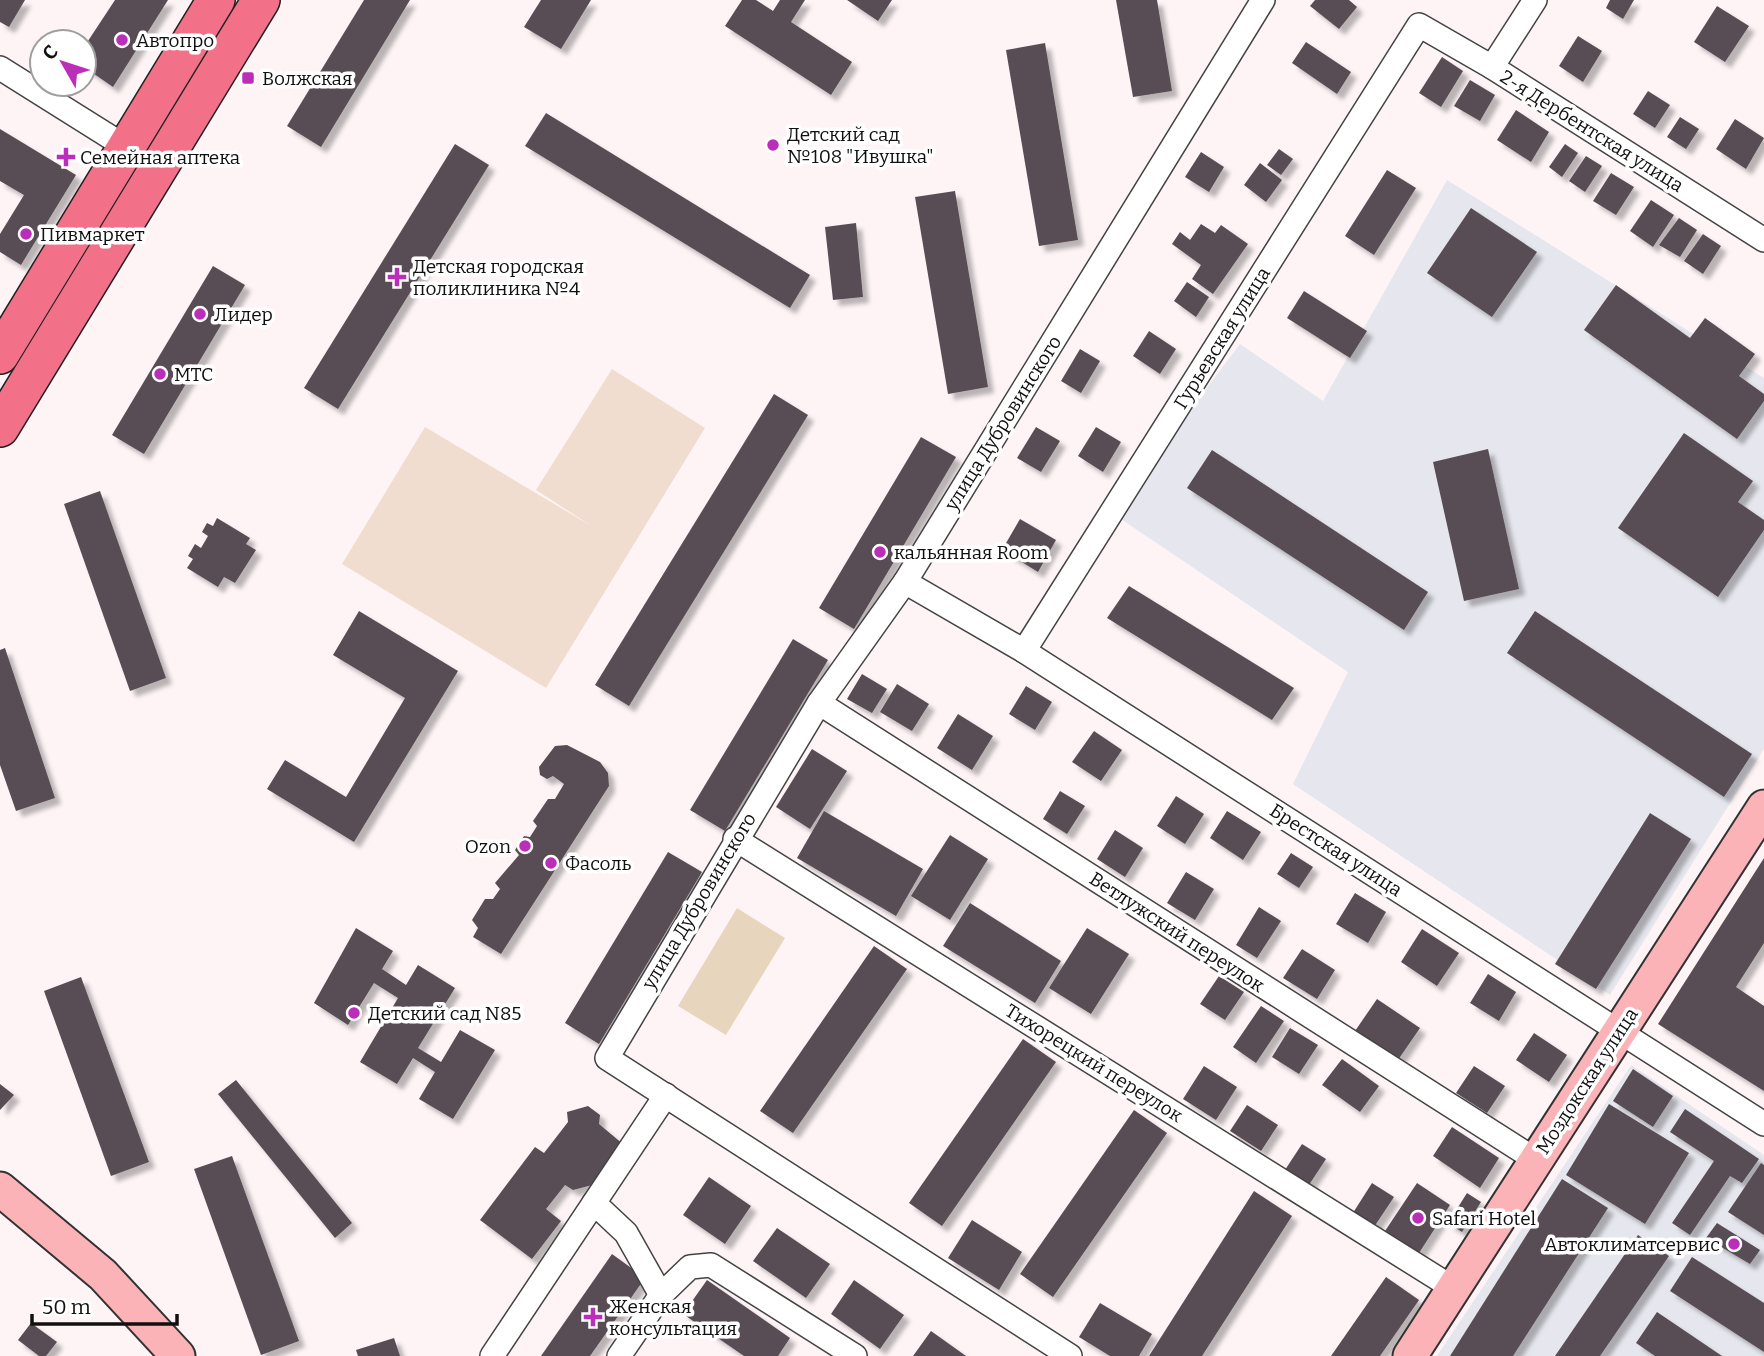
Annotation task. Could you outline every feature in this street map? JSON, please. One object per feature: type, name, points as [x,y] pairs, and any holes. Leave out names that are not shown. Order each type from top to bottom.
[{"type":"main road","points":[[0,355],[216,0]]},
{"type":"main road","points":[[0,428],[261,0]]},
{"type":"main road","points":[[126,147],[159,168]]},
{"type":"main road","name":"Моздокская улица","points":[[1410,1356],[1764,807]]},
{"type":"main road","points":[[0,1189],[103,1275],[178,1356]]},
{"type":"street","name":"улица Дубровинского","points":[[666,1095],[607,1058],[735,839],[819,703],[905,582],[1263,0]]},
{"type":"street","points":[[1492,67],[1535,0]]},
{"type":"street","name":"2-я Дербентская улица","points":[[1419,25],[1492,67],[1764,240]]},
{"type":"street","name":"Гурьевская улица","points":[[1024,651],[1419,25]]},
{"type":"street","points":[[0,68],[126,147]]},
{"type":"street","name":"Брестская улица","points":[[905,582],[1024,651],[1764,1124]]},
{"type":"street","name":"Ветлужский переулок","points":[[819,703],[1536,1160]]},
{"type":"street","name":"Тихорецкий переулок","points":[[735,839],[1454,1288]]},
{"type":"street","points":[[492,1356],[666,1095],[1070,1356]]},
{"type":"street","points":[[594,1203],[626,1233],[661,1295]]},
{"type":"street","points":[[619,1356],[661,1295],[690,1267],[711,1265],[855,1356]]},
{"type":"shaded area","points":[[1447,180],[1764,378],[1764,749],[1610,995],[1293,784],[1348,672],[1112,513],[1240,344],[1323,401]]},
{"type":"shaded area","points":[[612,369],[705,428],[546,688],[342,564],[425,427],[593,527],[536,490]]},
{"type":"shaded area","points":[[737,908],[785,938],[726,1035],[678,1006]]},
{"type":"shaded area","points":[[1631,1065],[1764,1155],[1764,1356],[1437,1356]]},
{"type":"building","points":[[0,0],[25,0],[9,27],[0,22]]},
{"type":"building","points":[[115,0],[168,0],[113,87],[98,77],[97,28]]},
{"type":"building","points":[[364,0],[410,0],[321,147],[287,126]]},
{"type":"building","points":[[541,0],[591,0],[561,49],[524,27]]},
{"type":"building","points":[[742,0],[756,0],[773,11],[780,0],[805,0],[791,22],[852,62],[831,95],[725,26]]},
{"type":"building","points":[[847,0],[892,0],[878,21]]},
{"type":"building","points":[[1116,0],[1157,0],[1172,91],[1133,97]]},
{"type":"building","points":[[1315,0],[1349,0],[1357,7],[1339,29],[1310,6]]},
{"type":"building","points":[[1610,0],[1634,0],[1623,19],[1606,8]]},
{"type":"building","points":[[1717,6],[1749,26],[1725,62],[1694,42]]},
{"type":"building","points":[[1578,36],[1602,51],[1583,82],[1559,66]]},
{"type":"building","points":[[1306,42],[1351,72],[1337,94],[1292,63]]},
{"type":"building","points":[[1045,43],[1078,240],[1039,246],[1006,50]]},
{"type":"building","points":[[1442,57],[1463,71],[1441,107],[1419,93]]},
{"type":"building","points":[[1470,80],[1495,95],[1480,121],[1454,106]]},
{"type":"building","points":[[1648,91],[1670,105],[1655,128],[1633,114]]},
{"type":"building","points":[[1516,110],[1549,132],[1531,162],[1497,140]]},
{"type":"building","points":[[546,113],[810,275],[790,308],[525,146]]},
{"type":"building","points":[[1680,117],[1699,129],[1686,149],[1667,137]]},
{"type":"building","points":[[1735,119],[1764,138],[1746,169],[1716,149]]},
{"type":"building","points":[[0,129],[76,175],[21,265],[0,252],[0,234],[24,195],[0,181]]},
{"type":"building","name":"Детская городская поликлиника №4","points":[[455,144],[489,165],[338,409],[304,388]]},
{"type":"building","points":[[1565,144],[1578,153],[1562,177],[1549,167]]},
{"type":"building","points":[[1279,149],[1293,159],[1281,175],[1267,165]]},
{"type":"building","points":[[1201,152],[1224,167],[1209,192],[1185,177]]},
{"type":"building","points":[[1586,156],[1602,166],[1585,192],[1569,181]]},
{"type":"building","points":[[1260,163],[1282,180],[1266,202],[1244,185]]},
{"type":"building","points":[[1387,170],[1416,188],[1374,255],[1345,236]]},
{"type":"building","points":[[1611,173],[1634,187],[1616,215],[1593,201]]},
{"type":"building","points":[[955,191],[988,387],[948,394],[915,197]]},
{"type":"building","points":[[1651,200],[1674,215],[1653,247],[1630,231]]},
{"type":"building","points":[[1471,208],[1537,252],[1492,317],[1427,273]]},
{"type":"building","points":[[1679,218],[1697,230],[1680,257],[1659,245]]},
{"type":"building","points":[[856,223],[863,297],[833,300],[825,227]]},
{"type":"building","points":[[1201,224],[1215,233],[1221,225],[1248,244],[1213,294],[1192,279],[1201,265],[1172,244],[1180,232],[1190,240]]},
{"type":"building","points":[[1703,234],[1721,246],[1703,274],[1684,261]]},
{"type":"building","points":[[213,266],[245,285],[144,454],[112,435]]},
{"type":"building","points":[[1187,282],[1209,297],[1196,317],[1174,301]]},
{"type":"building","points":[[1616,285],[1690,338],[1705,318],[1755,354],[1739,376],[1764,394],[1764,401],[1737,439],[1584,330]]},
{"type":"building","points":[[1304,291],[1367,331],[1350,358],[1287,318]]},
{"type":"building","points":[[1149,331],[1176,349],[1160,374],[1133,356]]},
{"type":"building","points":[[1080,349],[1100,361],[1081,393],[1061,381]]},
{"type":"building","points":[[774,394],[808,415],[629,706],[595,685]]},
{"type":"building","points":[[1036,427],[1060,441],[1041,472],[1017,458]]},
{"type":"building","points":[[1096,427],[1121,442],[1103,472],[1078,456]]},
{"type":"building","points":[[1684,433],[1753,481],[1738,502],[1764,520],[1764,530],[1718,597],[1618,528]]},
{"type":"building","points":[[921,437],[956,457],[854,629],[819,608]]},
{"type":"building","points":[[1488,449],[1519,589],[1464,601],[1433,462]]},
{"type":"building","points":[[1212,450],[1428,592],[1404,630],[1187,488]]},
{"type":"building","points":[[100,491],[166,678],[130,691],[64,504]]},
{"type":"building","points":[[217,518],[250,538],[246,544],[256,550],[235,583],[224,577],[218,587],[187,568],[193,559],[188,556],[195,544],[201,548],[208,536],[202,532],[207,523],[213,526]]},
{"type":"building","points":[[1020,519],[1056,540],[1038,572],[1002,550]]},
{"type":"building","points":[[1129,586],[1294,688],[1272,720],[1107,618]]},
{"type":"building","points":[[359,611],[458,671],[354,842],[267,789],[285,760],[346,797],[405,698],[333,655]]},
{"type":"building","points":[[1535,611],[1752,754],[1724,797],[1507,653]]},
{"type":"building","points":[[793,639],[828,660],[725,831],[690,810]]},
{"type":"building","points":[[5,648],[55,798],[16,811],[0,765],[0,650]]},
{"type":"building","points":[[862,674],[887,689],[872,713],[847,699]]},
{"type":"building","points":[[897,684],[929,704],[912,731],[880,712]]},
{"type":"building","points":[[1026,686],[1052,702],[1035,730],[1009,714]]},
{"type":"building","points":[[958,714],[993,736],[972,770],[937,748]]},
{"type":"building","points":[[1094,731],[1122,750],[1101,781],[1072,762]]},
{"type":"building","points":[[567,745],[600,762],[608,773],[609,786],[501,954],[473,937],[478,928],[472,920],[485,899],[493,899],[500,889],[495,883],[519,855],[515,850],[524,836],[530,837],[537,826],[533,821],[548,799],[555,799],[564,784],[553,776],[547,779],[540,775],[539,767],[555,746]]},
{"type":"building","points":[[812,749],[847,771],[810,829],[776,807]]},
{"type":"building","points":[[1060,791],[1085,806],[1067,834],[1043,819]]},
{"type":"building","points":[[1176,796],[1204,814],[1185,844],[1157,826]]},
{"type":"building","points":[[824,811],[923,869],[896,916],[797,858]]},
{"type":"building","points":[[1227,811],[1261,832],[1243,860],[1210,838]]},
{"type":"building","points":[[1650,813],[1691,839],[1596,989],[1555,964]]},
{"type":"building","points":[[1115,830],[1143,848],[1125,877],[1097,859]]},
{"type":"building","points":[[950,835],[988,859],[950,920],[911,896]]},
{"type":"building","points":[[668,852],[702,872],[599,1044],[565,1023]]},
{"type":"building","points":[[1291,853],[1313,867],[1299,888],[1277,874]]},
{"type":"building","points":[[1764,858],[1764,943],[1736,987],[1764,1006],[1764,1091],[1658,1024]]},
{"type":"building","points":[[1186,872],[1214,889],[1195,920],[1167,903]]},
{"type":"building","points":[[1355,893],[1386,912],[1368,943],[1336,924]]},
{"type":"building","points":[[970,903],[1061,961],[1035,1003],[943,946]]},
{"type":"building","points":[[1259,907],[1281,921],[1257,958],[1236,945]]},
{"type":"building","points":[[356,928],[393,951],[382,969],[406,985],[418,965],[455,988],[418,1048],[441,1062],[460,1030],[495,1050],[453,1119],[419,1099],[435,1072],[413,1058],[397,1084],[360,1062],[398,998],[374,983],[348,1025],[314,1003]]},
{"type":"building","points":[[1087,928],[1129,954],[1091,1014],[1049,988]]},
{"type":"building","points":[[1422,929],[1459,953],[1437,986],[1401,962]]},
{"type":"building","points":[[874,946],[907,969],[793,1133],[760,1111]]},
{"type":"building","points":[[1302,949],[1335,970],[1317,999],[1283,978]]},
{"type":"building","points":[[1488,974],[1516,992],[1499,1021],[1470,1003]]},
{"type":"building","points":[[1219,976],[1244,992],[1225,1020],[1200,1004]]},
{"type":"building","points":[[81,977],[149,1162],[111,1176],[44,991]]},
{"type":"building","points":[[1377,999],[1420,1028],[1398,1060],[1355,1031]]},
{"type":"building","points":[[1261,1006],[1284,1021],[1256,1063],[1233,1047]]},
{"type":"building","points":[[1290,1028],[1318,1045],[1299,1074],[1272,1057]]},
{"type":"building","points":[[1534,1033],[1567,1055],[1549,1082],[1516,1060]]},
{"type":"building","points":[[1023,1039],[1056,1062],[942,1226],[909,1203]]},
{"type":"building","points":[[1342,1059],[1379,1086],[1360,1112],[1322,1085]]},
{"type":"building","points":[[1204,1066],[1237,1087],[1216,1120],[1183,1099]]},
{"type":"building","points":[[1474,1066],[1505,1086],[1487,1113],[1456,1093]]},
{"type":"building","points":[[1633,1069],[1673,1096],[1653,1127],[1613,1101]]},
{"type":"building","points":[[236,1080],[352,1223],[335,1238],[218,1094]]},
{"type":"building","points":[[0,1084],[14,1095],[0,1110]]},
{"type":"building","points":[[1609,1104],[1689,1153],[1645,1224],[1566,1175]]},
{"type":"building","points":[[1247,1105],[1278,1125],[1261,1151],[1230,1131]]},
{"type":"building","points":[[588,1106],[600,1115],[599,1124],[624,1145],[596,1184],[573,1190],[565,1185],[546,1209],[561,1221],[532,1259],[480,1220],[535,1147],[544,1153],[568,1122],[567,1112]]},
{"type":"building","points":[[1685,1109],[1759,1159],[1742,1183],[1730,1176],[1690,1235],[1672,1223],[1714,1161],[1670,1132]]},
{"type":"building","points":[[1134,1110],[1167,1133],[1053,1297],[1020,1274]]},
{"type":"building","points":[[1452,1127],[1499,1158],[1480,1188],[1433,1156]]},
{"type":"building","points":[[1302,1144],[1326,1159],[1307,1188],[1283,1173]]},
{"type":"building","points":[[232,1156],[299,1341],[261,1355],[194,1169]]},
{"type":"building","points":[[1761,1163],[1764,1165],[1764,1235],[1728,1212]]},
{"type":"building","points":[[709,1177],[751,1206],[725,1244],[683,1215]]},
{"type":"building","points":[[1562,1179],[1608,1208],[1513,1356],[1450,1356]]},
{"type":"building","points":[[1372,1183],[1394,1197],[1372,1230],[1351,1216]]},
{"type":"building","name":"Safari Hotel","points":[[1417,1183],[1450,1205],[1419,1253],[1385,1231]]},
{"type":"building","points":[[1254,1191],[1292,1216],[1202,1356],[1149,1356]]},
{"type":"building","points":[[1467,1193],[1481,1202],[1462,1232],[1448,1223]]},
{"type":"building","points":[[972,1220],[1022,1252],[999,1290],[948,1258]]},
{"type":"building","points":[[1717,1223],[1760,1250],[1750,1264],[1706,1238]]},
{"type":"building","points":[[777,1228],[830,1264],[806,1298],[753,1261]]},
{"type":"building","points":[[1638,1235],[1669,1256],[1600,1356],[1555,1356]]},
{"type":"building","name":"Женская консультация","points":[[612,1254],[645,1278],[590,1356],[541,1356]]},
{"type":"building","points":[[1692,1257],[1764,1303],[1764,1352],[1670,1291]]},
{"type":"building","points":[[1386,1277],[1419,1300],[1380,1356],[1331,1356]]},
{"type":"building","points":[[707,1280],[790,1338],[778,1356],[744,1356],[683,1314]]},
{"type":"building","points":[[854,1280],[904,1315],[880,1349],[831,1314]]},
{"type":"building","points":[[1100,1303],[1152,1334],[1139,1356],[1110,1356],[1079,1337]]},
{"type":"building","points":[[1657,1312],[1722,1356],[1655,1356],[1636,1343]]},
{"type":"building","points":[[31,1323],[57,1342],[46,1356],[39,1356],[18,1340]]},
{"type":"building","points":[[931,1331],[966,1356],[913,1356]]},
{"type":"building","points":[[394,1338],[400,1356],[358,1356],[356,1350]]},
{"type":"place","name":"Автопро","points":[[122,40]]},
{"type":"place","name":"Волжская","points":[[248,78]]},
{"type":"place","name":"Детский сад №108 \"Ивушка\"","points":[[773,145]]},
{"type":"place","name":"Семейная аптека","points":[[66,157]]},
{"type":"place","name":"Пивмаркет","points":[[26,234]]},
{"type":"place","name":"Детская городская поликлиника №4","points":[[397,277]]},
{"type":"place","name":"Лидер","points":[[200,314]]},
{"type":"place","name":"МТС","points":[[160,374]]},
{"type":"place","name":"кальянная Room","points":[[880,552]]},
{"type":"place","name":"Ozon","points":[[525,846]]},
{"type":"place","name":"Фасоль","points":[[551,863]]},
{"type":"place","name":"Детский сад N85","points":[[354,1013]]},
{"type":"place","name":"Safari Hotel","points":[[1418,1218]]},
{"type":"place","name":"Автоклиматсервис","points":[[1734,1244]]},
{"type":"place","name":"Женская консультация","points":[[593,1317]]}]
